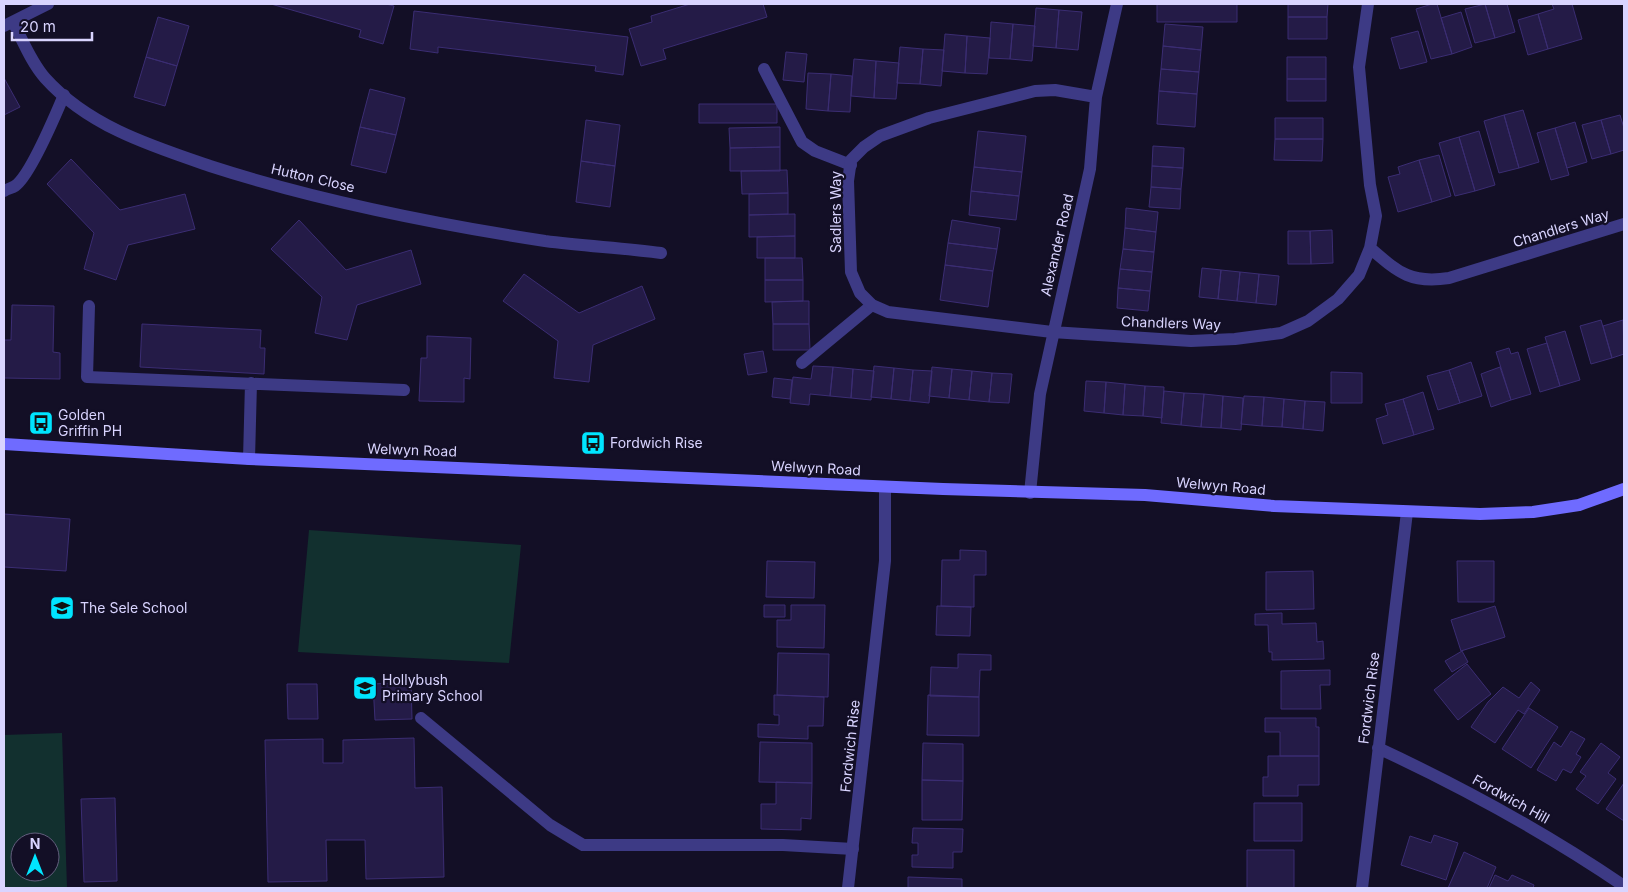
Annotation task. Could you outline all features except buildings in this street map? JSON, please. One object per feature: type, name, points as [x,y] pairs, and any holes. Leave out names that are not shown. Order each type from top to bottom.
[{"type":"main road","name":"Welwyn Road","points":[[4,444],[249,459],[1030,493],[1145,495],[1274,506],[1407,512],[1480,514],[1533,512],[1579,505],[1624,489]]},
{"type":"street","points":[[8,24],[26,10],[48,4]]},
{"type":"street","name":"Alexander Road","points":[[1030,493],[1040,394],[1052,332],[1090,169],[1096,97],[1117,4]]},
{"type":"street","name":"Chandlers Way","points":[[1052,332],[1191,341],[1235,339],[1281,333],[1308,321],[1338,299],[1359,275],[1370,248],[1376,216],[1370,185],[1359,67],[1368,4]]},
{"type":"street","name":"Hutton Close","points":[[8,24],[40,70],[64,95],[125,136],[255,180],[315,196],[472,228],[547,241],[661,252]]},
{"type":"street","points":[[764,69],[802,142],[815,151],[851,165]]},
{"type":"street","name":"Sadlers Way","points":[[872,305],[860,293],[851,272],[848,181],[851,160],[864,147],[880,136],[930,118],[1046,89],[1096,97]]},
{"type":"street","points":[[4,191],[16,185],[27,169],[46,136],[64,95]]},
{"type":"street","name":"Chandlers Way","points":[[1370,248],[1391,266],[1408,276],[1428,281],[1449,278],[1624,224]]},
{"type":"street","points":[[802,363],[872,305],[888,312],[1052,332]]},
{"type":"street","points":[[89,306],[87,377],[404,390]]},
{"type":"street","points":[[249,459],[251,383]]},
{"type":"street","name":"Fordwich Rise","points":[[848,888],[885,561],[885,487]]},
{"type":"street","name":"Fordwich Rise","points":[[1362,888],[1407,512]]},
{"type":"street","points":[[421,718],[550,825],[583,845],[783,845],[853,849]]},
{"type":"street","name":"Fordwich Hill","points":[[1378,748],[1500,810],[1571,850],[1624,886]]},
{"type":"green space","points":[[309,530],[521,545],[509,663],[298,652]]},
{"type":"green space","points":[[62,733],[67,888],[4,888],[4,735]]},
{"type":"place","name":"Golden Griffin PH","points":[[41,423]]},
{"type":"place","name":"Fordwich Rise","points":[[593,443]]},
{"type":"place","name":"The Sele School","points":[[62,608]]},
{"type":"place","name":"Hollybush Primary School","points":[[365,688]]}]
